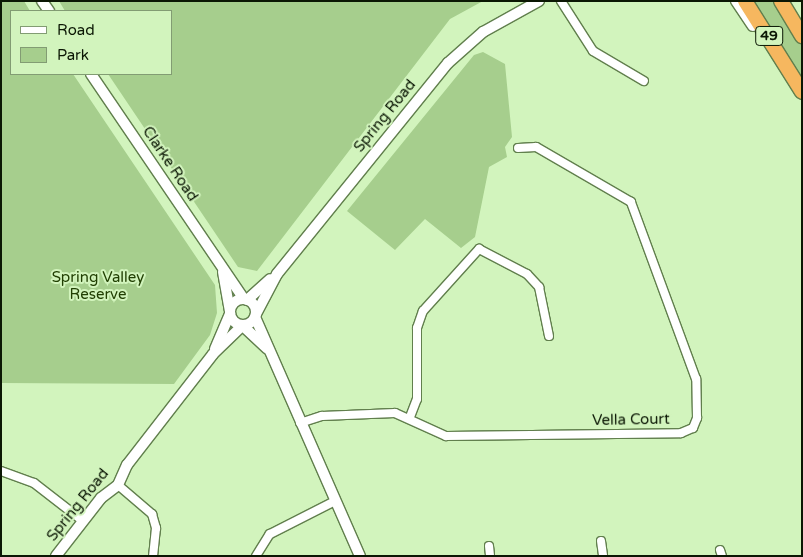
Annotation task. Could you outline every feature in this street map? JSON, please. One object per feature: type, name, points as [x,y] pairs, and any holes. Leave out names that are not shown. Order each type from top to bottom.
[{"type":"highway","name":"49","points":[[746,1],[802,92]]},
{"type":"highway","name":"49","points":[[781,1],[802,36]]},
{"type":"main road","name":"Spring Road","points":[[213,354],[230,311],[277,274],[448,63],[483,32],[539,1]]},
{"type":"main road","points":[[736,1],[790,71]]},
{"type":"main road","name":"Clarke Road","points":[[92,75],[223,271],[256,316]]},
{"type":"main road","name":"Clarke Road","points":[[223,271],[230,311]]},
{"type":"main road","name":"Spring Road","points":[[56,556],[83,521],[118,486],[125,469],[213,354],[256,316],[277,274]]},
{"type":"main road","points":[[230,311],[267,348]]},
{"type":"main road","points":[[256,316],[267,348],[360,556]]},
{"type":"street","points":[[562,1],[593,52],[644,81]]},
{"type":"street","name":"Vella Court","points":[[300,422],[332,415],[395,413],[410,417],[430,432],[446,436],[681,433],[693,428],[698,418],[696,379],[631,202],[536,147],[518,148]]},
{"type":"street","points":[[410,417],[417,399],[417,328],[422,311],[479,249],[527,274],[539,287],[549,336]]},
{"type":"street","points":[[1,472],[34,483],[83,521]]},
{"type":"street","points":[[118,486],[152,514],[156,528],[153,556]]},
{"type":"street","points":[[256,556],[270,534],[335,501]]},
{"type":"street","points":[[601,541],[603,556]]},
{"type":"street","points":[[489,546],[490,556]]},
{"type":"green space","name":"Spring Valley Reserve","points":[[1,1],[24,1],[29,10],[10,10],[10,75],[74,75],[215,285],[217,313],[210,335],[174,384],[1,383]]},
{"type":"green space","points":[[59,1],[483,1],[450,19],[257,271],[238,267],[109,75],[172,75],[172,10],[64,10]]},
{"type":"green space","points":[[751,1],[775,1],[784,14],[802,46],[802,81]]},
{"type":"green space","points":[[483,52],[505,64],[512,137],[505,147],[507,157],[489,167],[475,237],[461,248],[425,219],[395,250],[347,211],[474,55]]}]
